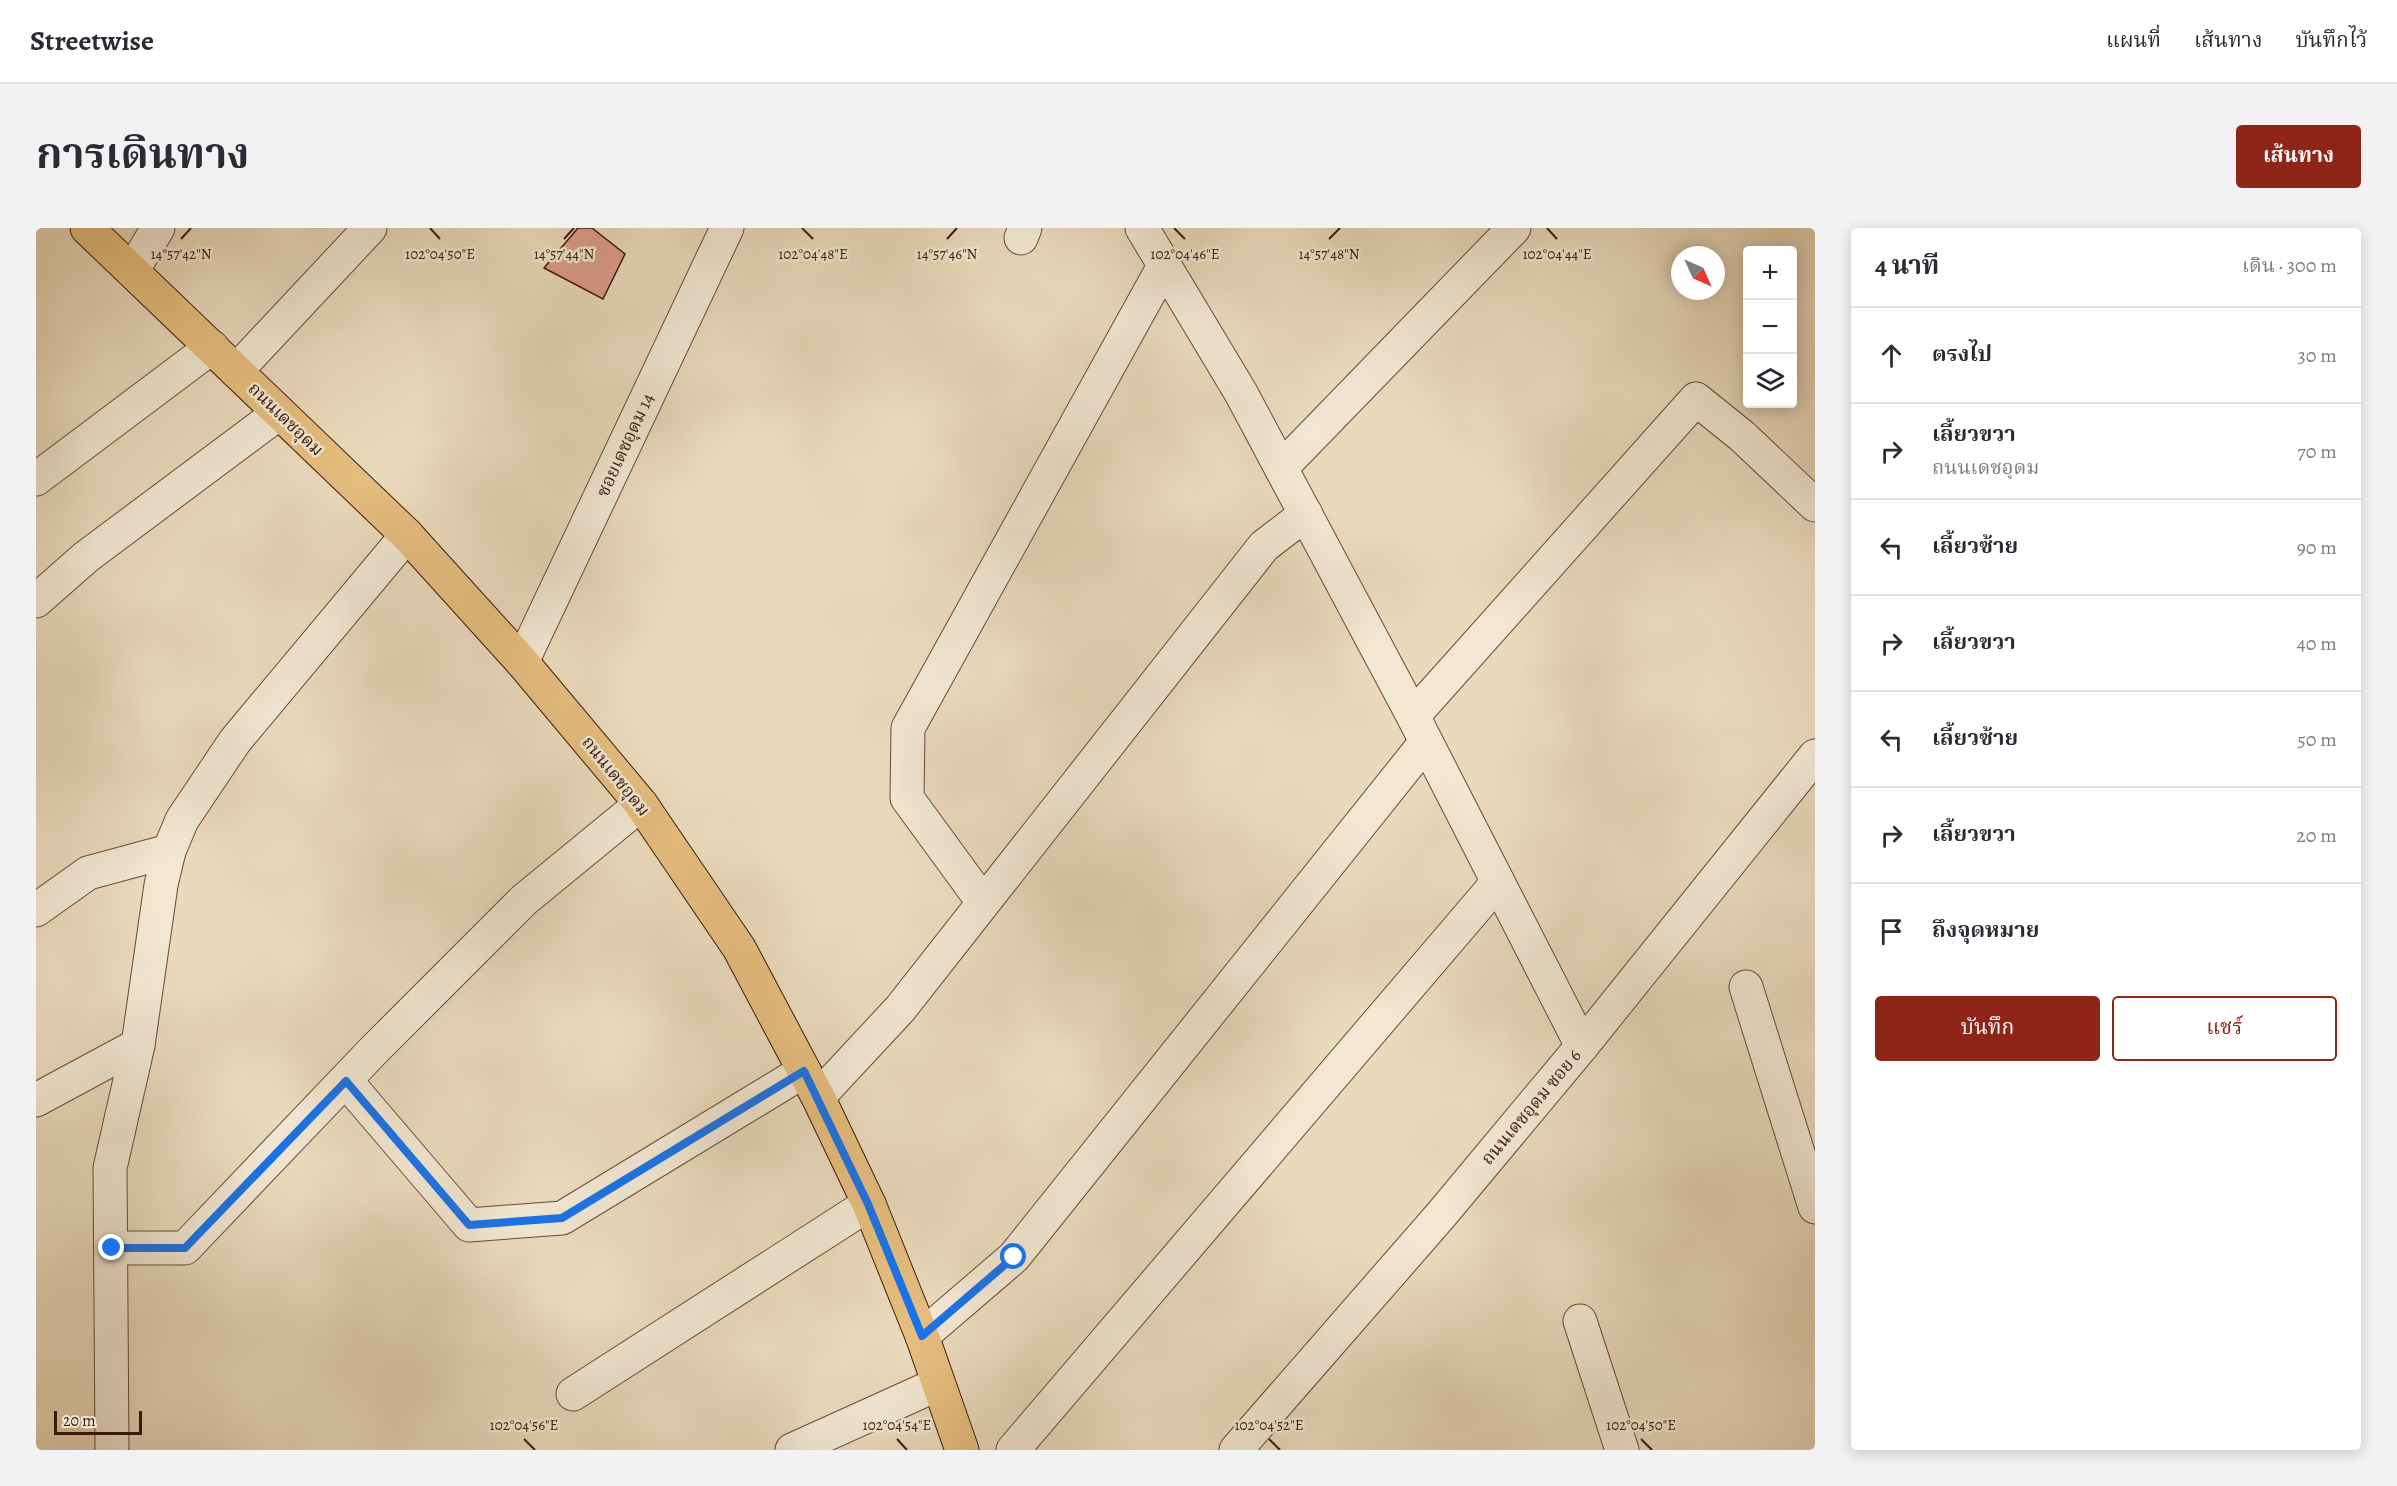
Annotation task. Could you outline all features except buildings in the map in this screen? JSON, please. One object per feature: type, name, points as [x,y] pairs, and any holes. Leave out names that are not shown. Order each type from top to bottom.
[{"type":"main road","name":"ถนนเดชอุดม","points":[[87,228],[406,535],[522,662],[641,804],[739,948],[811,1084],[868,1204],[922,1336],[962,1450]]},
{"type":"street","points":[[132,271],[158,228]]},
{"type":"street","points":[[236,371],[370,228]]},
{"type":"street","name":"ซอยเดชอุดม 14","points":[[522,662],[727,228]]},
{"type":"street","points":[[1142,228],[1241,393],[1419,729],[1582,1046]]},
{"type":"street","points":[[1281,468],[1514,228]]},
{"type":"street","points":[[983,902],[907,798],[908,728],[1164,266]]},
{"type":"street","points":[[36,479],[212,348]]},
{"type":"street","points":[[922,1336],[1014,1257],[1419,729],[1696,399],[1742,436],[1815,506]]},
{"type":"street","points":[[36,601],[86,557],[279,413]]},
{"type":"street","points":[[346,1081],[469,1225],[562,1218],[811,1084],[900,1008],[1264,546],[1306,514]]},
{"type":"street","points":[[112,1450],[110,1168],[138,1045],[161,885],[169,851],[182,820],[234,741],[406,535]]},
{"type":"street","name":"ถนนเดชอุดม ซอย 6","points":[[1236,1450],[1441,1215],[1582,1046],[1815,756]]},
{"type":"street","points":[[112,1248],[185,1248],[374,1050],[524,900],[641,804]]},
{"type":"street","points":[[36,910],[88,873],[169,851]]},
{"type":"street","points":[[1013,1450],[1498,882]]},
{"type":"street","points":[[1746,987],[1815,1207]]},
{"type":"street","points":[[36,1100],[138,1045]]},
{"type":"street","points":[[573,1394],[868,1204]]},
{"type":"street","points":[[1580,1321],[1622,1450]]},
{"type":"street","points":[[792,1450],[938,1384]]},
{"type":"route","points":[[112,1248],[185,1248],[346,1081],[469,1225],[562,1218],[804,1071],[868,1204],[922,1336],[1014,1257]]}]
